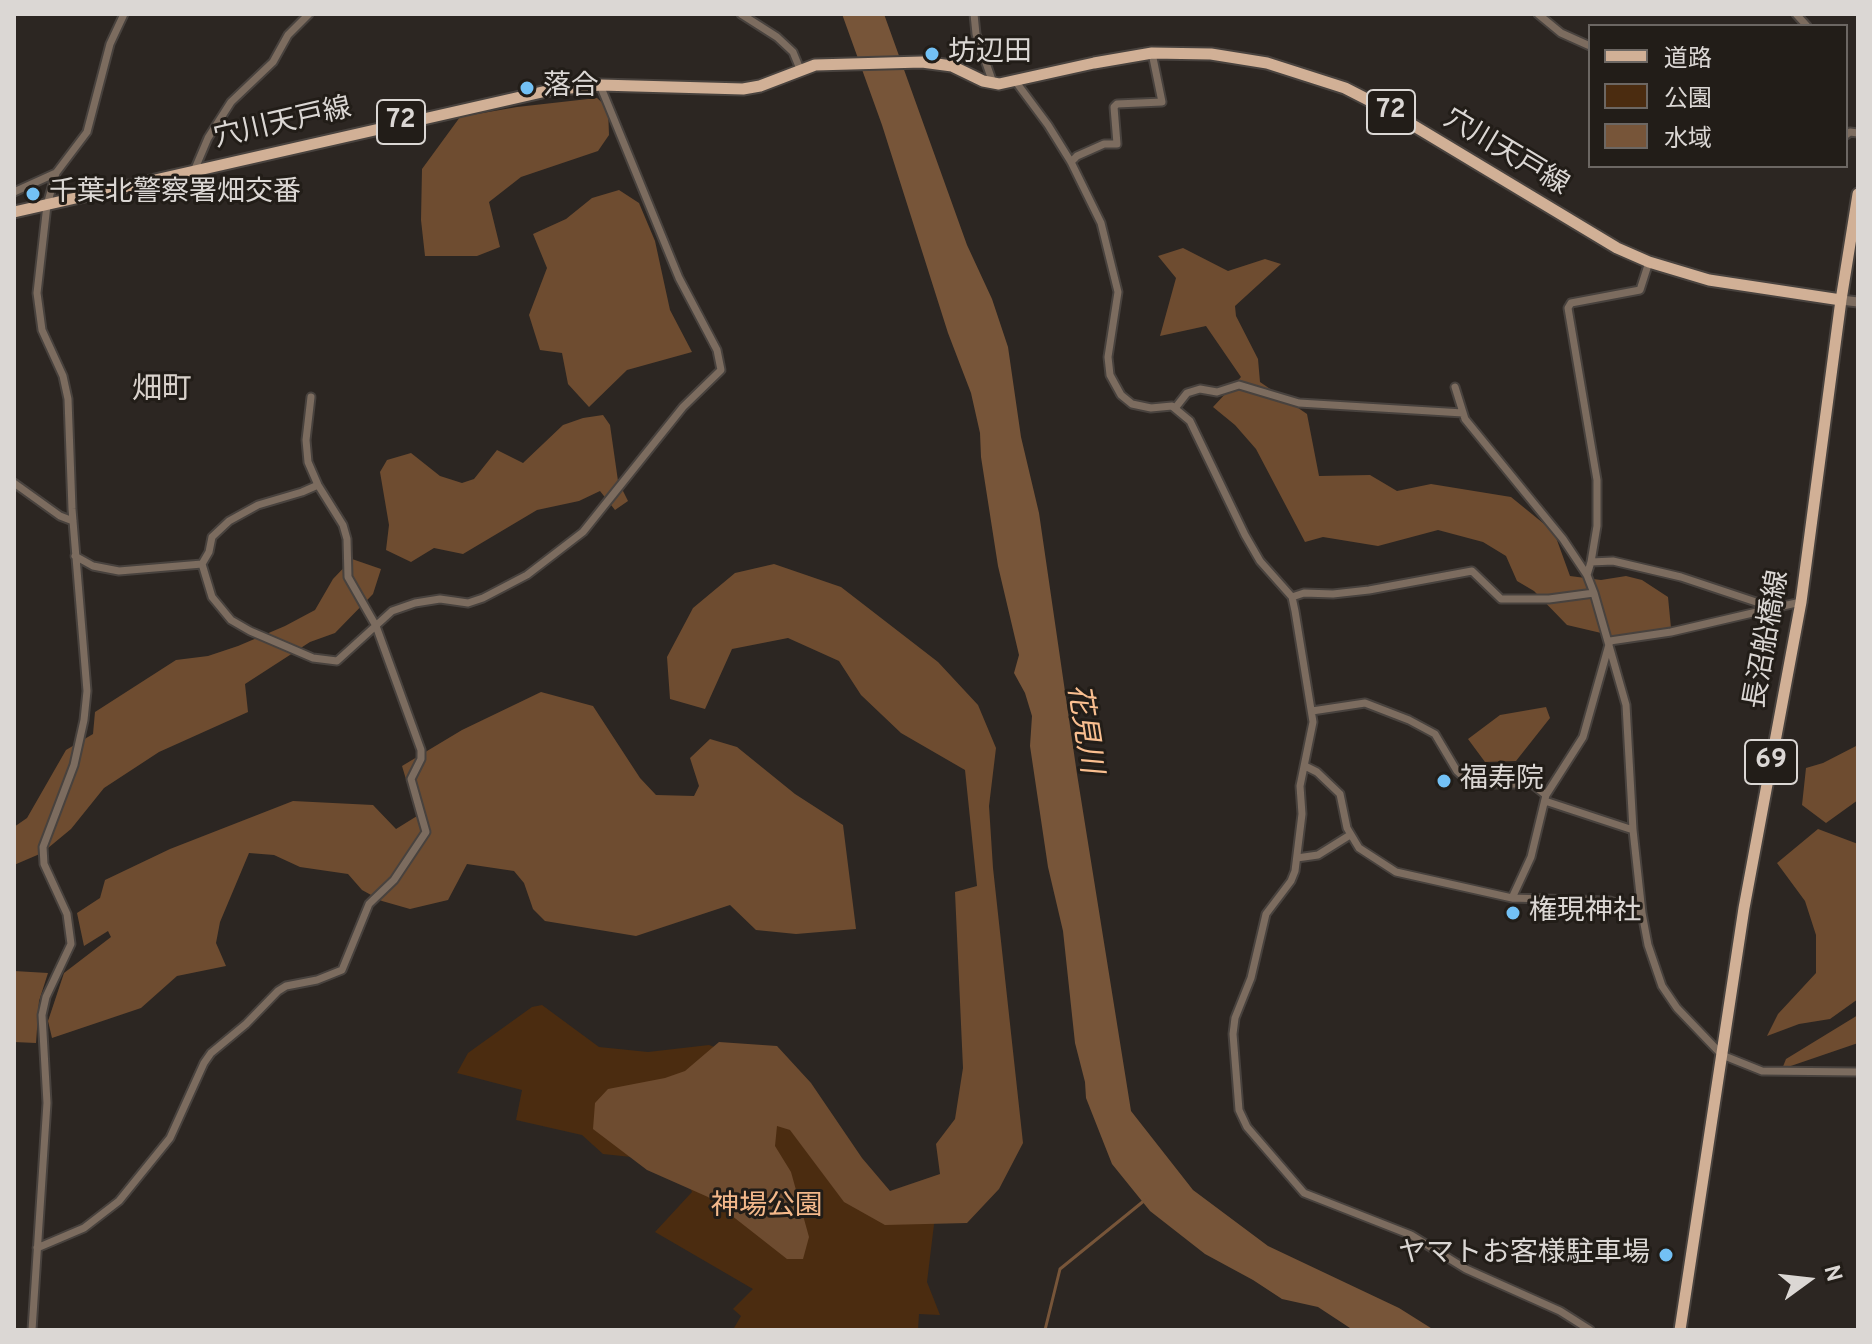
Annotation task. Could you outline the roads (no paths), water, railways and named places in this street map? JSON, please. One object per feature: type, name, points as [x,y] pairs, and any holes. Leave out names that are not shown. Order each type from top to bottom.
[{"type":"main road","name":"穴川天戸線","points":[[14,212],[551,90],[600,85],[743,89],[769,83],[815,65],[848,64],[952,66],[993,83],[1016,82],[1152,53],[1211,54],[1292,69],[1345,88],[1386,109],[1617,248],[1649,262],[1709,280],[1841,300]]},
{"type":"main road","name":"長沼船橋線","points":[[1680,1330],[1744,908],[1801,602],[1858,194]]},
{"type":"street","points":[[32,1330],[47,1103],[42,1015],[46,997],[71,944],[67,914],[44,864],[43,847],[74,765],[87,691],[75,556],[67,389],[42,330],[38,304],[47,205],[56,173],[87,132],[110,44],[124,14]]},
{"type":"street","points":[[194,171],[208,138],[231,102],[273,62],[288,35],[309,14]]},
{"type":"street","points":[[741,14],[777,37],[793,52],[800,69]]},
{"type":"street","points":[[974,14],[976,34],[993,83]]},
{"type":"street","points":[[1538,14],[1561,33],[1588,45]]},
{"type":"street","points":[[1071,162],[1104,144],[1117,144],[1114,107],[1117,104],[1162,102],[1152,53]]},
{"type":"street","points":[[1016,82],[1071,162],[1101,223],[1118,292],[1108,357],[1110,375],[1121,395],[1132,404],[1151,408],[1176,407],[1190,421],[1260,561],[1292,597],[1312,711],[1300,786],[1302,814],[1297,858],[1291,881],[1266,914],[1251,978],[1235,1018],[1236,1098],[1247,1127],[1304,1193],[1411,1235],[1466,1269],[1560,1311],[1590,1330]]},
{"type":"street","points":[[318,485],[258,505],[229,521],[212,537],[202,564],[212,597],[231,620],[313,658],[337,661],[392,611],[440,599],[468,603],[527,575],[583,532],[683,407],[721,370],[717,350],[679,278],[600,85]]},
{"type":"street","points":[[14,192],[56,173]]},
{"type":"street","points":[[1587,575],[1597,526],[1597,480],[1568,308],[1571,303],[1640,290],[1649,262]]},
{"type":"street","points":[[1841,300],[1858,302]]},
{"type":"street","points":[[1176,407],[1187,393],[1200,389],[1217,392],[1239,385],[1299,403],[1463,413]]},
{"type":"street","points":[[1455,387],[1463,413],[1492,455],[1563,539],[1587,575],[1594,593],[1626,705],[1633,830],[1642,913],[1648,945],[1662,986],[1677,1008],[1722,1055],[1762,1071],[1858,1072]]},
{"type":"street","points":[[37,1248],[84,1228],[119,1201],[160,1153],[211,1053],[246,1024],[278,991],[342,970],[369,904],[394,880],[426,832],[424,815],[411,779],[421,759],[421,750],[376,626],[348,577],[347,539],[343,525],[318,485],[308,462],[306,440],[311,397]]},
{"type":"street","points":[[14,483],[60,516],[73,521]]},
{"type":"street","points":[[75,556],[93,566],[119,571],[202,564]]},
{"type":"street","points":[[1591,562],[1613,561],[1640,566],[1774,608]]},
{"type":"street","points":[[1292,597],[1304,593],[1369,590],[1472,571],[1501,599],[1549,599],[1594,593]]},
{"type":"street","points":[[1610,641],[1671,632],[1801,602]]},
{"type":"street","points":[[1512,898],[1531,857],[1545,798],[1583,737],[1610,641]]},
{"type":"street","points":[[1312,711],[1365,703],[1435,734],[1457,771],[1471,784],[1532,784],[1545,798],[1633,830]]},
{"type":"street","points":[[1305,766],[1317,772],[1340,794],[1350,835],[1359,848],[1396,872],[1438,884],[1512,898],[1610,901],[1642,913]]},
{"type":"street","points":[[1297,858],[1318,855],[1350,835]]},
{"type":"water","points":[[842,14],[884,14],[967,245],[992,299],[1008,347],[1021,437],[1039,513],[1131,1111],[1193,1190],[1268,1246],[1399,1308],[1434,1330],[1353,1330],[1318,1307],[1282,1299],[1205,1254],[1150,1211],[1112,1164],[1086,1098],[1075,1043],[1063,931],[1048,867],[1030,746],[1032,716],[1025,693],[1014,673],[1019,655],[998,566],[980,433],[971,393],[948,333],[882,125]]},
{"type":"waterway","points":[[1045,1330],[1060,1269],[1145,1200]]},
{"type":"place","name":"坊辺田","points":[[932,54]]},
{"type":"place","name":"落合","points":[[527,88]]},
{"type":"place","name":"千葉北警察署畑交番","points":[[33,194]]},
{"type":"place","name":"福寿院","points":[[1444,781]]},
{"type":"place","name":"権現神社","points":[[1513,913]]},
{"type":"place","name":"ヤマトお客様駐車場","points":[[1666,1255]]},
{"type":"district","name":"畑町","points":[[162,392]]},
{"type":"water label","name":"花見川","points":[[1082,729]]},
{"type":"park label","name":"神場公園","points":[[767,1208]]}]
